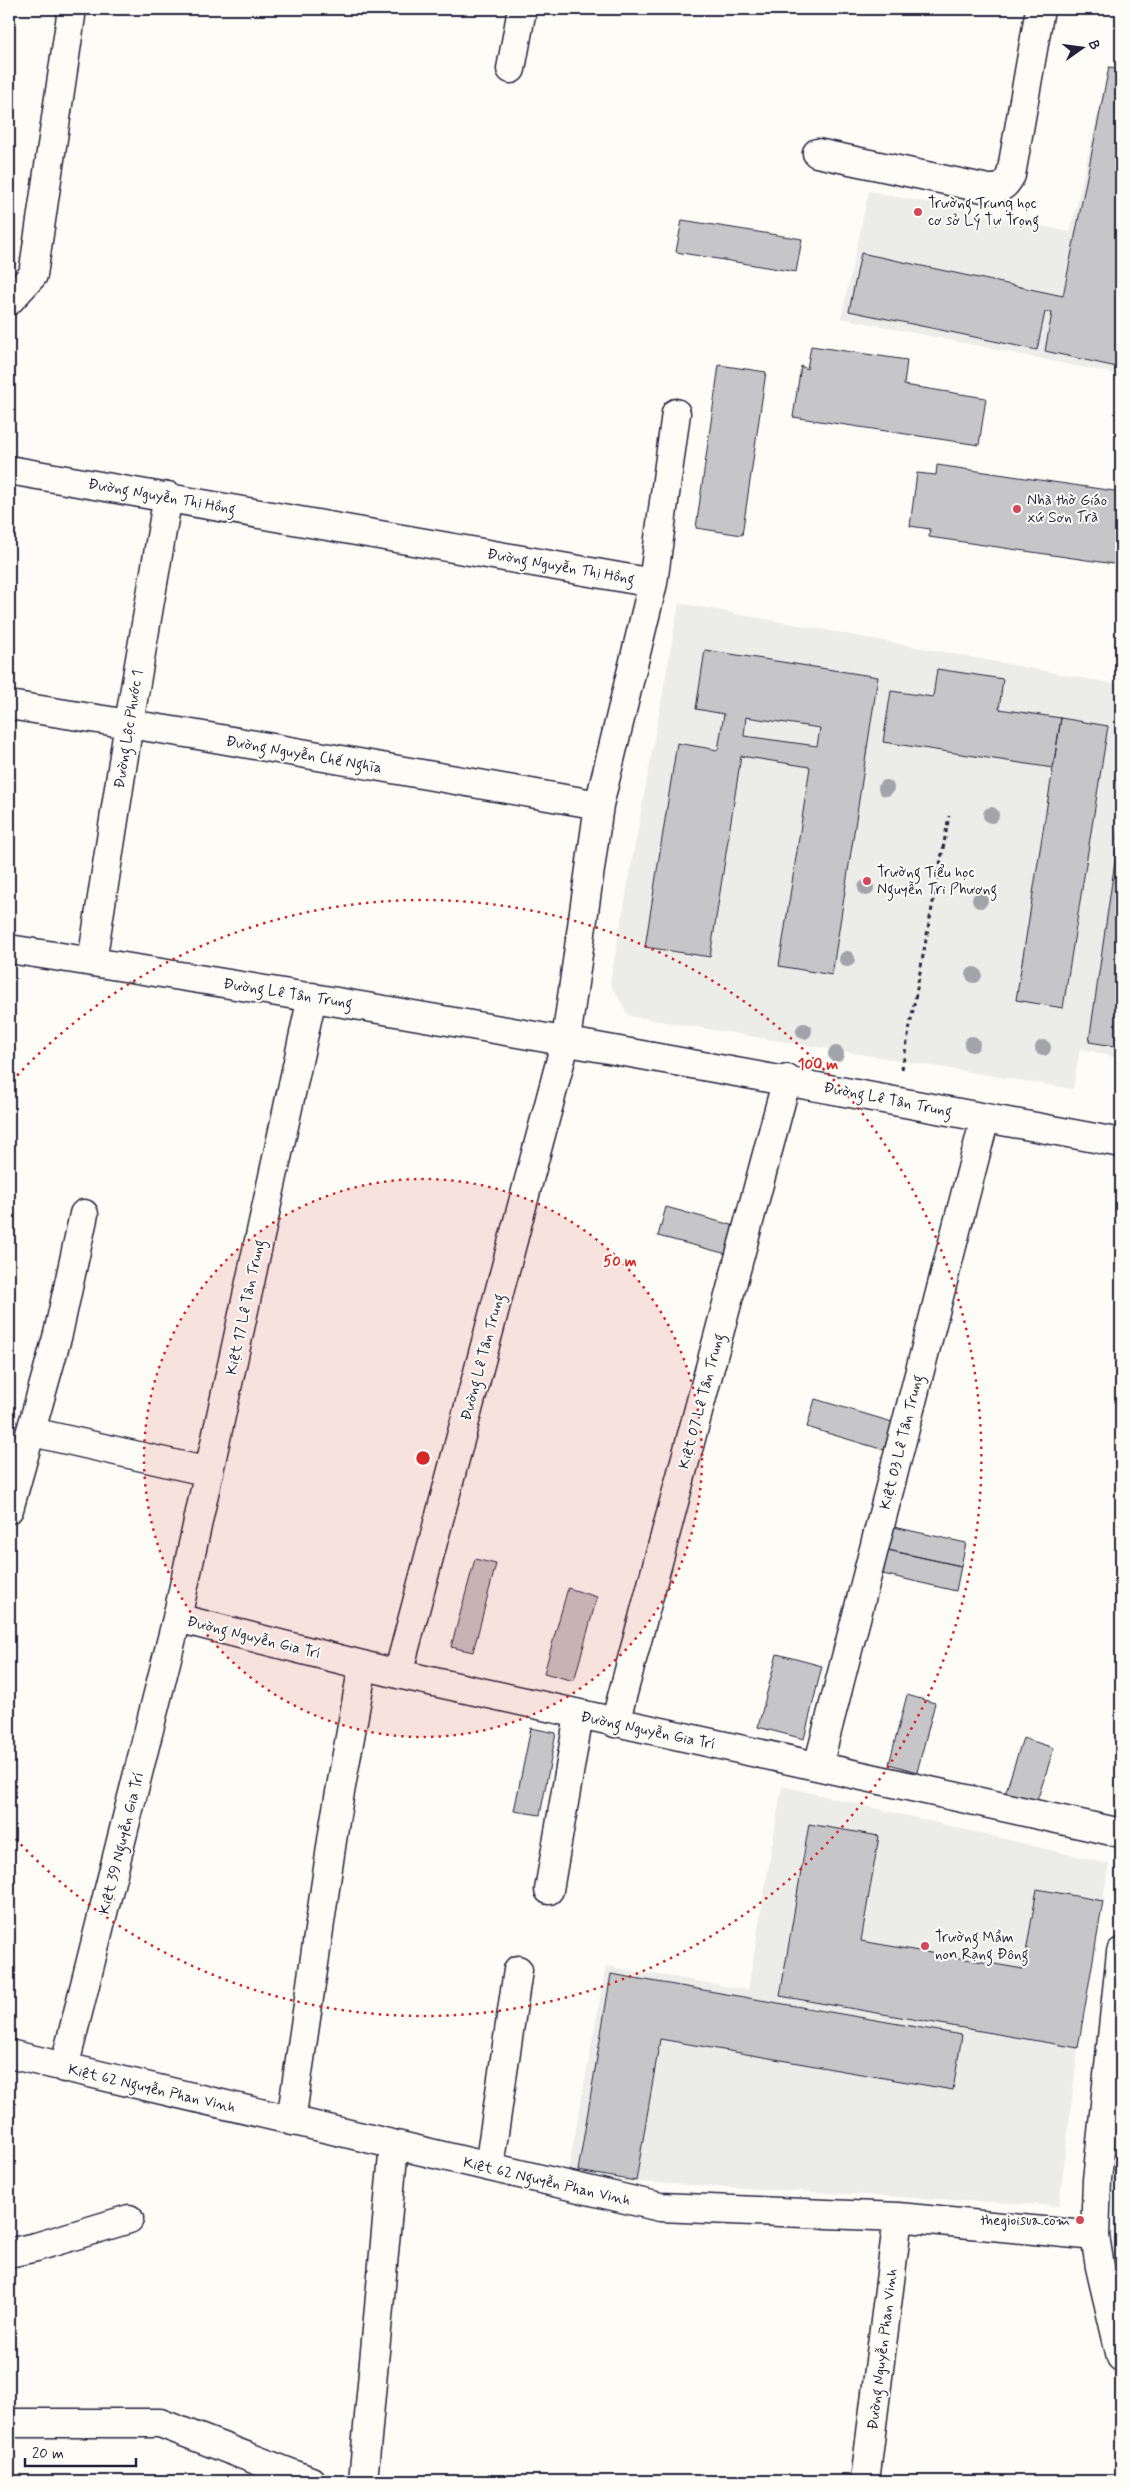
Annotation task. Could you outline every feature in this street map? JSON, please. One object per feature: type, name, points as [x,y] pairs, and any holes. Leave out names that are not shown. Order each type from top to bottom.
[{"type":"street","points":[[9,301],[33,274],[72,9]]},
{"type":"street","points":[[511,69],[522,9]]},
{"type":"street","points":[[817,153],[988,189],[997,189],[1005,186],[1011,175],[1040,9]]},
{"type":"street","points":[[653,582],[676,413]]},
{"type":"street","name":"Đường Nguyễn Thị Hồng","points":[[9,470],[168,496],[653,582],[599,805],[566,1040]]},
{"type":"street","name":"Đường Lộc Phước 1","points":[[92,962],[129,723],[168,496]]},
{"type":"street","name":"Đường Nguyễn Chế Nghĩa","points":[[9,704],[129,723],[599,805]]},
{"type":"street","name":"Đường Lê Tân Trung","points":[[9,949],[566,1040],[1121,1143]]},
{"type":"street","name":"Kiệt 17 Lê Tân Trung","points":[[178,1618],[312,997]]},
{"type":"street","name":"Đường Lê Tân Trung","points":[[398,1674],[566,1040]]},
{"type":"street","name":"Kiệt 07 Lê Tân Trung","points":[[615,1723],[787,1080]]},
{"type":"street","name":"Kiệt 03 Lê Tân Trung","points":[[818,1766],[985,1118]]},
{"type":"street","points":[[9,1510],[58,1334],[84,1214]]},
{"type":"street","points":[[32,1432],[209,1472]]},
{"type":"street","name":"Đường Nguyễn Gia Trí","points":[[178,1618],[398,1674],[1121,1833]]},
{"type":"street","name":"Kiệt 39 Nguyễn Gia Trí","points":[[64,2068],[178,1618]]},
{"type":"street","points":[[291,2121],[335,1820],[363,1665]]},
{"type":"street","points":[[549,1890],[579,1715]]},
{"type":"street","points":[[1121,1952],[1097,2180],[1095,2236],[1100,2267],[1121,2357]]},
{"type":"street","points":[[489,2167],[518,1970]]},
{"type":"street","name":"Kiệt 62 Nguyễn Phan Vinh","points":[[9,2054],[660,2207],[898,2216],[1095,2236]]},
{"type":"street","points":[[363,2481],[394,2145]]},
{"type":"street","name":"Đường Nguyễn Phan Vinh","points":[[865,2481],[898,2216]]},
{"type":"street","points":[[9,2253],[36,2247],[129,2219]]},
{"type":"street","points":[[9,2423],[160,2423],[310,2481]]},
{"type":"path","points":[[896,1101],[949,816]]},
{"type":"shaded area","name":"Trường Trung học cơ sở Lý Tự Trọng","points":[[1109,67],[1121,69],[1121,375],[841,318],[869,191],[1070,232]]},
{"type":"shaded area","name":"Trường Tiểu học Nguyễn Tri Phương","points":[[679,603],[1121,685],[1121,1059],[1080,1048],[1073,1089],[629,1016],[610,983]]},
{"type":"shaded area","points":[[782,1786],[1109,1864],[1078,2048],[1059,2206],[567,2178],[606,1966],[748,1990]]},
{"type":"building","points":[[1109,67],[1121,69],[1121,368],[1045,351],[1052,313],[1045,312],[1037,350],[849,311],[861,253],[1063,296]]},
{"type":"building","points":[[682,220],[802,239],[796,272],[676,252]]},
{"type":"building","points":[[811,346],[907,360],[904,385],[986,398],[979,445],[793,417],[801,366],[807,369]]},
{"type":"building","points":[[719,365],[766,372],[742,535],[696,528]]},
{"type":"building","name":"Nhà thờ Giáo xứ Sơn Trà","points":[[937,465],[1121,492],[1121,565],[929,537],[930,529],[910,526],[917,473],[936,475]]},
{"type":"building","points":[[705,650],[878,677],[832,975],[779,966],[810,767],[741,756],[710,957],[645,947],[677,743],[718,750],[724,714],[696,709]],"holes":[[[746,717],[820,728],[817,746],[744,736]]]},
{"type":"building","points":[[937,669],[1003,679],[999,709],[1061,718],[1053,768],[883,742],[891,691],[933,697]]},
{"type":"building","points":[[1061,718],[1108,726],[1063,1008],[1016,1000]]},
{"type":"building","points":[[1121,819],[1121,1047],[1089,1042]]},
{"type":"building","points":[[666,1207],[735,1226],[727,1254],[658,1236]]},
{"type":"building","points":[[815,1399],[892,1422],[884,1450],[807,1427]]},
{"type":"building","points":[[894,1527],[966,1543],[961,1566],[888,1550]]},
{"type":"building","points":[[888,1550],[961,1566],[956,1591],[883,1574]]},
{"type":"building","points":[[475,1559],[496,1564],[473,1652],[451,1647]]},
{"type":"building","points":[[568,1588],[597,1597],[574,1681],[544,1673]]},
{"type":"building","points":[[777,1654],[822,1666],[804,1739],[758,1727]]},
{"type":"building","points":[[907,1695],[935,1703],[917,1772],[889,1764]]},
{"type":"building","points":[[531,1728],[556,1733],[540,1815],[514,1811]]},
{"type":"building","points":[[1023,1738],[1054,1748],[1036,1804],[1005,1794]]},
{"type":"building","points":[[809,1824],[879,1836],[861,1941],[1023,1969],[1037,1889],[1103,1901],[1078,2048],[780,1996]]},
{"type":"building","points":[[611,1974],[962,2035],[953,2090],[660,2039],[636,2181],[578,2171]]},
{"type":"place","name":"Trường Trung học cơ sở Lý Tự Trọng","points":[[918,212]]},
{"type":"place","name":"Nhà thờ Giáo xứ Sơn Trà","points":[[1017,509]]},
{"type":"place","name":"Trường Tiểu học Nguyễn Tri Phương","points":[[867,881]]},
{"type":"place","name":"Trường Mầm non Rạng Đông","points":[[925,1946]]},
{"type":"place","name":"thegioisua.com","points":[[1080,2220]]}]
